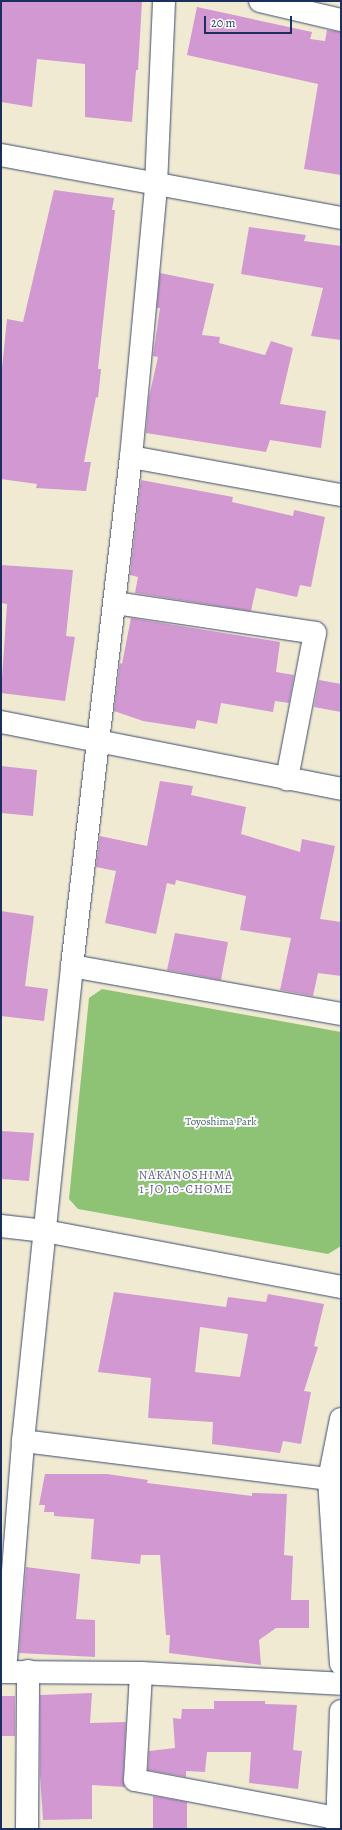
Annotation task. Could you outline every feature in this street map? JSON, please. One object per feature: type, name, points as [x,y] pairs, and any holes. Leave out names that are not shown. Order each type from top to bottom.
[{"type":"street","points":[[164,1],[156,186],[131,457],[100,743],[72,966],[23,1442],[3,1672],[141,1673],[341,1684]]},
{"type":"street","points":[[260,1],[341,20]]},
{"type":"street","points":[[1,155],[156,186],[341,218]]},
{"type":"street","points":[[131,457],[341,495]]},
{"type":"street","points":[[115,603],[315,633],[287,779]]},
{"type":"street","points":[[1,722],[100,743],[341,789]]},
{"type":"street","points":[[72,966],[341,1014]]},
{"type":"street","points":[[1,1226],[45,1230],[341,1287]]},
{"type":"street","points":[[341,1419],[329,1479],[341,1664]]},
{"type":"street","points":[[23,1442],[329,1479]]},
{"type":"street","points":[[28,1671],[28,1829]]},
{"type":"street","points":[[141,1673],[135,1780],[337,1824],[341,1711]]},
{"type":"green space","name":"Toyoshima Park","points":[[102,989],[341,1032],[341,1246],[328,1254],[78,1209],[69,1199],[89,998]]},
{"type":"building","points":[[1,1],[142,1],[138,70],[136,70],[132,122],[85,117],[85,64],[37,59],[32,107],[1,102]]},
{"type":"building","points":[[197,7],[312,32],[310,39],[325,41],[327,30],[341,32],[341,175],[304,169],[318,84],[187,55]]},
{"type":"building","points":[[54,190],[114,198],[112,210],[115,210],[98,369],[101,369],[98,398],[96,397],[84,462],[91,462],[86,491],[36,488],[37,484],[1,479],[1,378],[7,319],[23,322]]},
{"type":"building","points":[[249,227],[306,235],[304,241],[341,246],[341,340],[311,336],[323,288],[241,274]]},
{"type":"building","points":[[160,273],[214,284],[202,335],[220,337],[219,343],[265,355],[271,341],[293,348],[280,404],[326,411],[321,448],[270,440],[266,452],[146,433],[149,397],[158,357],[153,356],[160,308],[157,308]]},
{"type":"building","points":[[141,480],[233,497],[232,502],[293,516],[294,510],[325,517],[311,587],[300,585],[297,597],[256,588],[251,611],[135,593],[138,577],[130,575]]},
{"type":"building","points":[[1,565],[73,570],[66,636],[75,637],[65,701],[1,693],[7,604],[1,603]]},
{"type":"building","points":[[131,618],[280,642],[276,672],[294,675],[289,703],[275,701],[273,712],[221,703],[217,724],[197,720],[195,729],[143,721],[114,711],[120,663],[122,664]]},
{"type":"building","points":[[319,680],[341,684],[341,712],[314,707]]},
{"type":"building","points":[[1,766],[37,770],[33,816],[1,813]]},
{"type":"building","points":[[160,781],[193,786],[191,795],[246,807],[241,834],[300,852],[302,839],[335,846],[320,919],[341,922],[341,976],[318,973],[313,996],[280,990],[291,938],[240,930],[246,896],[176,880],[175,885],[167,883],[156,934],[105,923],[116,871],[96,867],[100,836],[147,846]]},
{"type":"building","points":[[1,911],[34,916],[25,986],[48,989],[44,1021],[1,1016]]},
{"type":"building","points":[[175,933],[228,942],[221,980],[167,970]]},
{"type":"building","points":[[1,1131],[34,1133],[29,1181],[1,1179]]},
{"type":"building","points":[[114,1292],[226,1307],[228,1297],[266,1302],[268,1294],[324,1304],[314,1346],[318,1347],[304,1391],[311,1392],[301,1444],[283,1441],[280,1453],[212,1444],[213,1422],[148,1418],[151,1378],[98,1372]],"holes":[[[200,1327],[248,1334],[240,1377],[195,1372]]]},
{"type":"building","points":[[45,1474],[107,1474],[148,1480],[147,1483],[252,1496],[252,1493],[287,1494],[284,1555],[293,1556],[291,1600],[309,1600],[309,1628],[276,1628],[259,1640],[261,1665],[169,1653],[170,1635],[166,1635],[160,1555],[141,1555],[140,1564],[91,1559],[94,1519],[54,1516],[54,1512],[44,1512],[45,1505],[39,1505]]},
{"type":"building","points":[[26,1567],[80,1574],[76,1619],[95,1620],[95,1657],[19,1653]]},
{"type":"building","points":[[92,1693],[90,1723],[126,1722],[123,1779],[125,1787],[92,1785],[92,1819],[43,1820],[40,1774],[40,1695]]},
{"type":"building","points":[[1,1696],[15,1696],[15,1736],[1,1736]]},
{"type":"building","points":[[214,1701],[265,1701],[265,1704],[297,1705],[293,1750],[302,1751],[298,1789],[249,1783],[251,1752],[207,1752],[205,1772],[186,1771],[186,1777],[148,1770],[149,1751],[175,1748],[173,1718],[181,1719],[182,1709],[214,1709]]},
{"type":"building","points":[[153,1796],[187,1802],[187,1829],[153,1829]]},
{"type":"district","name":"NAKANOSHIMA 1-JO 10-CHOME","points":[[186,1183]]}]
